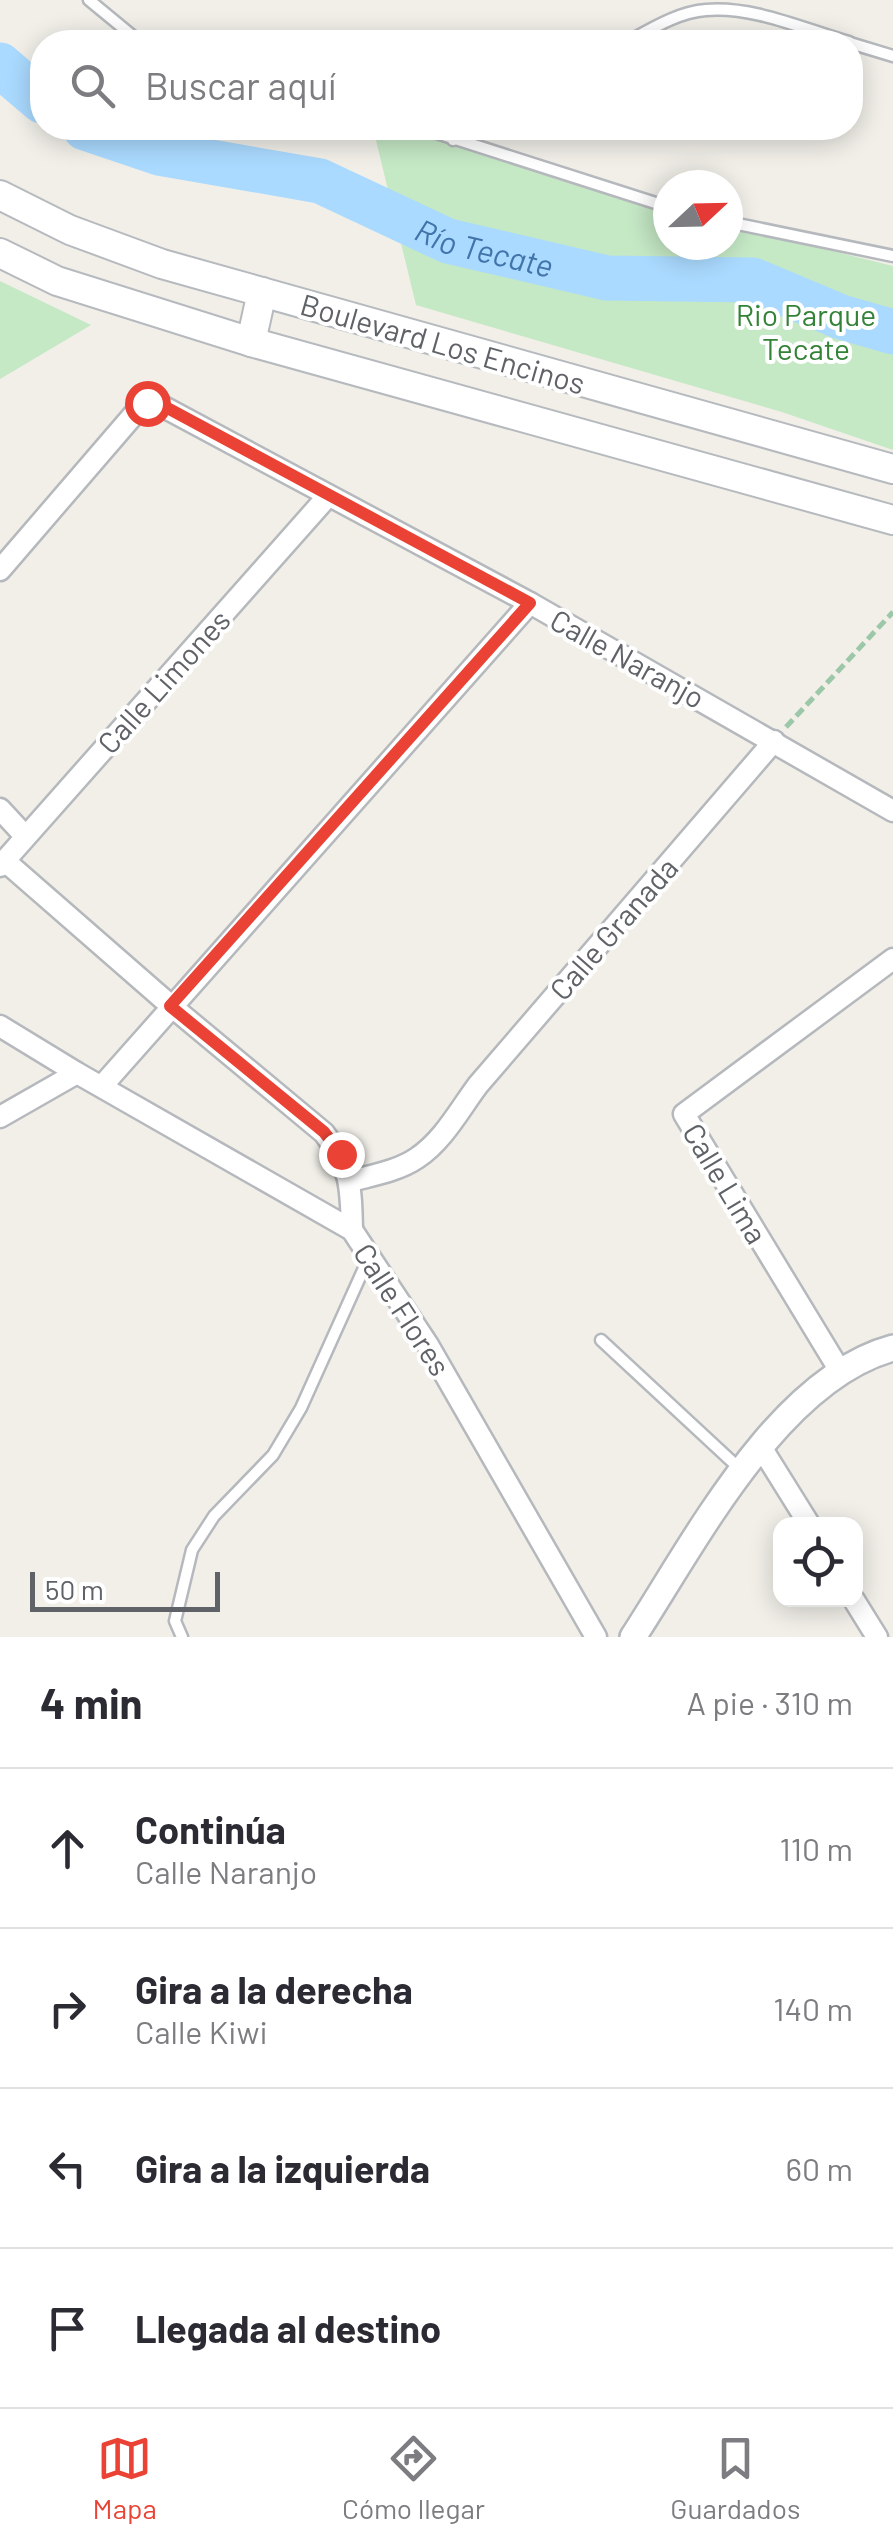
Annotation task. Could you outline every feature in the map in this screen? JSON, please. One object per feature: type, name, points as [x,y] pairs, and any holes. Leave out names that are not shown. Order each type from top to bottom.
[{"type":"main road","name":"Boulevard Los Encinos","points":[[0,196],[70,230],[162,264],[893,468]]},
{"type":"main road","name":"Boulevard Los Encinos","points":[[0,254],[58,280],[252,342],[893,520]]},
{"type":"main road","points":[[252,342],[262,292]]},
{"type":"street","name":"Calle Naranjo","points":[[0,570],[147,403],[160,404],[530,603],[774,740],[893,812]]},
{"type":"street","name":"Calle Limones","points":[[2,864],[328,496]]},
{"type":"street","points":[[102,1086],[530,603]]},
{"type":"street","name":"Calle Granada","points":[[351,1181],[395,1169],[417,1158],[435,1142],[478,1086],[774,740]]},
{"type":"street","points":[[0,809],[26,836]]},
{"type":"street","points":[[2,864],[324,1132],[341,1154],[351,1181],[352,1230]]},
{"type":"street","name":"Calle Lima","points":[[840,1371],[684,1114],[893,959]]},
{"type":"street","name":"Calle Flores","points":[[0,1026],[352,1230],[428,1345],[596,1637]]},
{"type":"street","points":[[0,1117],[77,1073]]},
{"type":"street","points":[[632,1637],[742,1471],[809,1393],[871,1354],[893,1348]]},
{"type":"street","points":[[762,1448],[804,1517]]},
{"type":"street","points":[[858,1607],[877,1637]]},
{"type":"lane","points":[[90,0],[126,30]]},
{"type":"lane","points":[[649,30],[702,10],[744,10],[808,30]]},
{"type":"lane","points":[[863,47],[893,56]]},
{"type":"lane","points":[[453,140],[653,202]]},
{"type":"lane","points":[[743,225],[893,256]]},
{"type":"lane","points":[[182,1637],[175,1621],[192,1550],[214,1516],[273,1455],[301,1408],[370,1256]]},
{"type":"lane","points":[[601,1340],[742,1471]]},
{"type":"path","points":[[774,740],[893,612]]},
{"type":"green space","name":"Rio Parque Tecate","points":[[376,140],[439,140],[653,204],[653,260],[743,260],[743,229],[893,266],[893,450],[782,412],[416,305]]},
{"type":"green space","points":[[0,281],[91,325],[0,379]]},
{"type":"waterway","name":"Río Tecate","points":[[0,65],[30,91]]},
{"type":"waterway","name":"Río Tecate","points":[[121,140],[159,153],[320,181],[448,241],[607,278],[753,280],[841,317],[893,332]]},
{"type":"route","points":[[147,403],[160,404],[530,603],[170,1006],[324,1132],[341,1154]]}]
